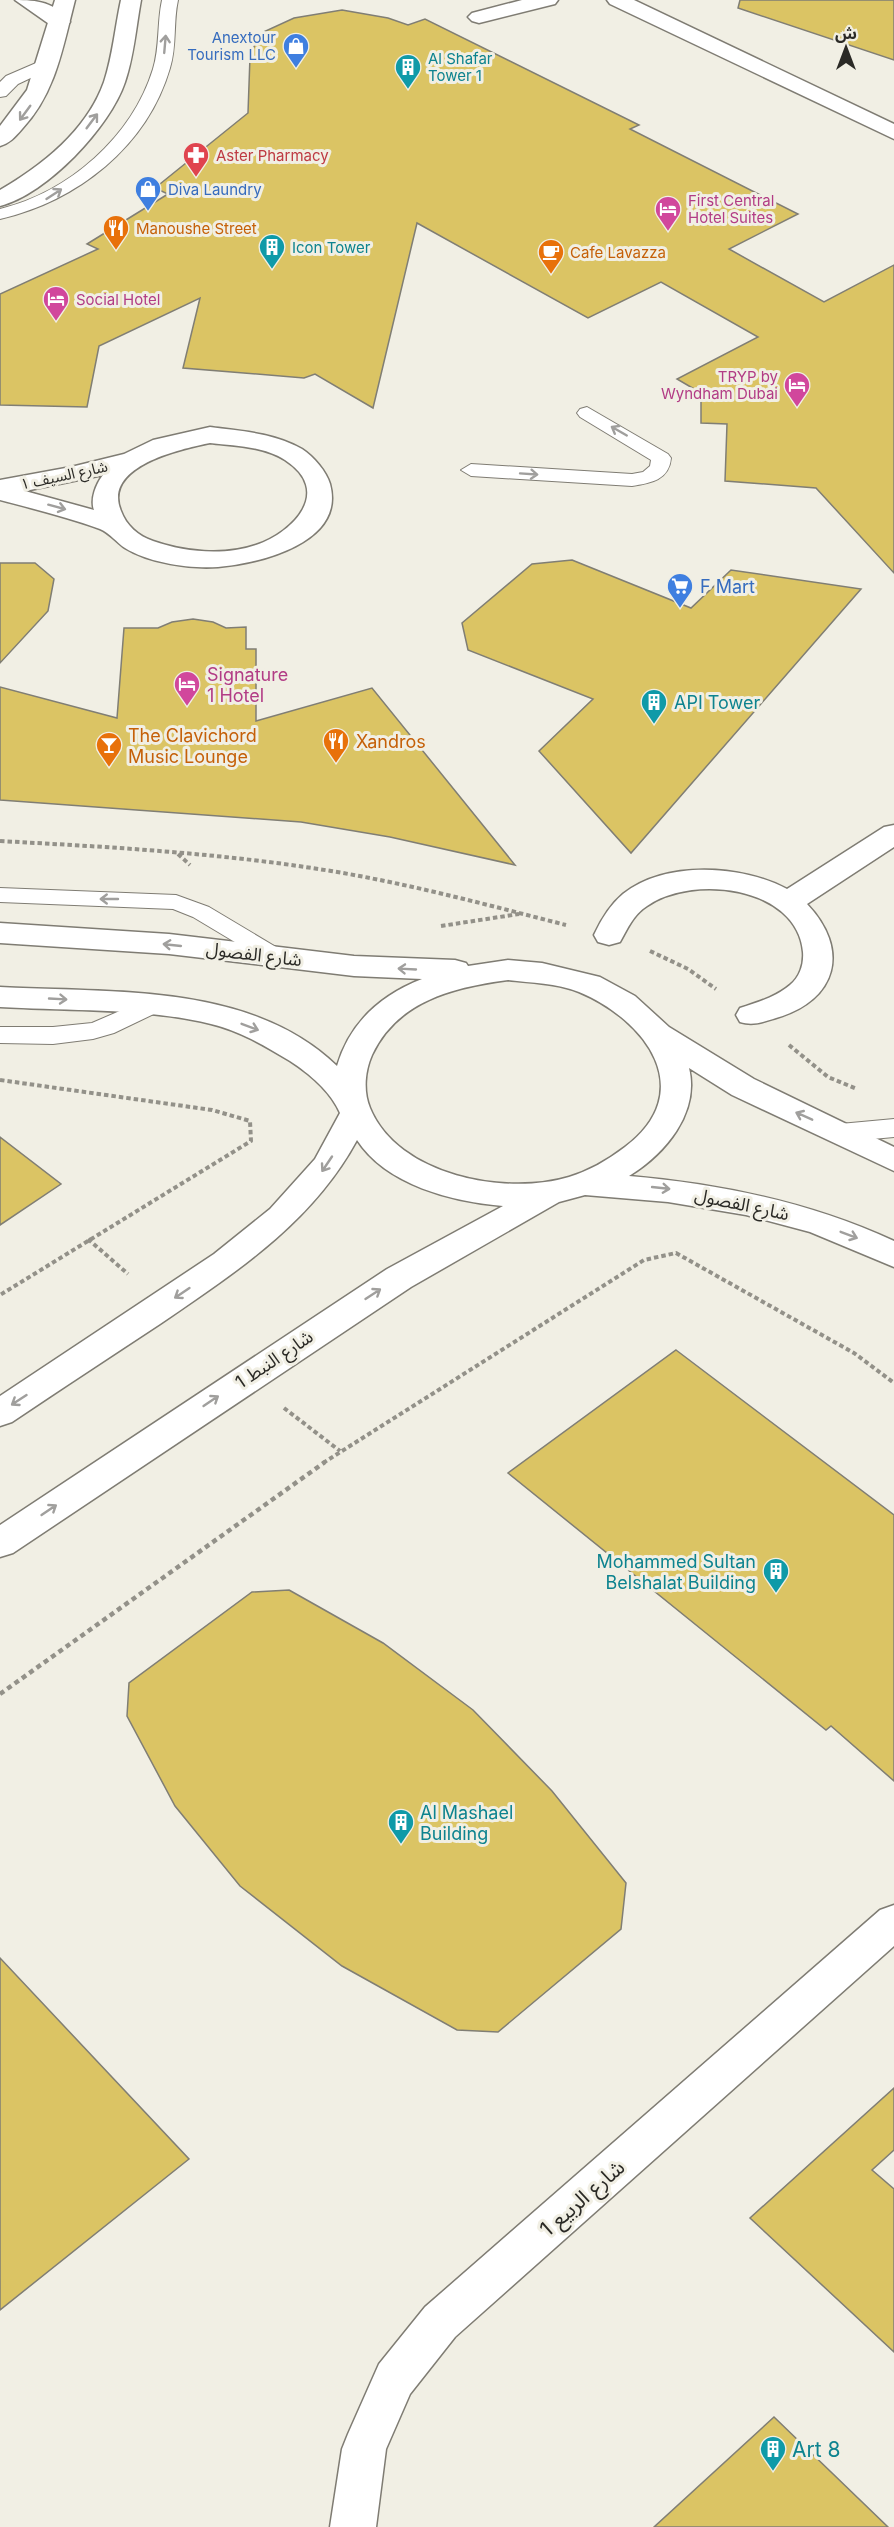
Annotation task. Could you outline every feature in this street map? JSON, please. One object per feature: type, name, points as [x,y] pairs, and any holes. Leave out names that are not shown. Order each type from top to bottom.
[{"type":"street","points":[[25,0],[48,12],[58,22]]},
{"type":"street","points":[[0,139],[21,119],[40,91],[50,63],[65,0]]},
{"type":"street","points":[[0,199],[43,171],[72,145],[94,118],[111,91],[131,0]]},
{"type":"street","points":[[480,17],[548,0]]},
{"type":"street","points":[[617,0],[894,132]]},
{"type":"street","points":[[210,435],[252,438],[285,449],[311,467],[319,479],[322,493],[319,507],[311,521],[294,536],[263,550],[218,559],[190,558],[163,553],[129,539],[113,525],[106,512],[103,499],[106,485],[115,472],[127,461],[158,445],[187,438],[210,435]]},
{"type":"street","name":"شارع السيف ١","points":[[0,488],[72,475],[127,461]]},
{"type":"street","name":"شارع السيف ١","points":[[0,493],[64,508],[113,525]]},
{"type":"street","points":[[788,902],[894,834]]},
{"type":"street","points":[[609,935],[617,916],[636,898],[662,885],[684,881],[729,880],[761,888],[788,902],[808,921],[819,943],[818,966],[805,988],[782,1005],[751,1015]]},
{"type":"street","name":"شارع الفصول","points":[[0,933],[169,944],[278,958],[398,968],[508,970]]},
{"type":"street","points":[[0,1413],[226,1263],[282,1217],[327,1166],[353,1105],[350,1070],[359,1043],[377,1019],[403,999],[434,984],[470,974],[508,970],[554,974],[596,987],[632,1008],[659,1035],[743,1087],[894,1160]]},
{"type":"street","points":[[0,997],[152,1005],[216,1014],[269,1034],[314,1062],[353,1105],[377,1144],[412,1170],[455,1188],[506,1195],[569,1188],[619,1169],[648,1147],[667,1120],[675,1091],[672,1062],[659,1035]]},
{"type":"street","name":"شارع الفصول","points":[[569,1188],[657,1188],[731,1198],[804,1218],[894,1256]]},
{"type":"street","name":"شارع النبط 1","points":[[0,1543],[245,1378],[399,1278],[569,1188]]},
{"type":"street","name":"شارع الربيع 1","points":[[353,2527],[364,2449],[394,2379],[440,2322],[894,1922]]},
{"type":"lane","points":[[0,214],[36,206],[78,179],[112,150],[138,121],[154,91],[162,68],[166,44],[166,16],[170,0]]},
{"type":"lane","points":[[0,92],[12,80],[50,63]]},
{"type":"lane","points":[[471,470],[632,480],[649,477],[660,468],[661,458],[650,449],[586,413]]},
{"type":"lane","points":[[0,895],[71,899],[146,898],[176,902],[201,912],[278,958]]},
{"type":"lane","points":[[0,1035],[65,1035],[86,1032],[106,1027],[152,1005]]},
{"type":"lane","points":[[840,1133],[894,1128]]},
{"type":"path","points":[[0,841],[177,853],[298,866],[416,887],[609,935],[651,951],[688,969],[751,1015],[828,1077],[864,1090]]},
{"type":"path","points":[[177,853],[196,871]]},
{"type":"path","points":[[431,927],[523,914]]},
{"type":"path","points":[[0,1080],[212,1110],[250,1121],[251,1141],[0,1295]]},
{"type":"path","points":[[0,1694],[340,1451],[644,1260],[676,1253],[854,1353],[894,1383]]},
{"type":"path","points":[[245,1378],[340,1451]]},
{"type":"building","points":[[740,0],[894,0],[894,60],[738,8]]},
{"type":"building","points":[[342,10],[388,18],[408,25],[425,19],[639,125],[630,129],[798,214],[729,249],[824,302],[894,265],[894,573],[816,488],[725,481],[727,424],[701,423],[701,393],[677,379],[758,337],[661,282],[588,318],[417,223],[373,408],[315,374],[304,378],[183,368],[200,298],[99,346],[87,407],[0,405],[0,294],[98,249],[87,244],[168,194],[155,188],[248,113],[250,57],[259,34],[294,18]]},
{"type":"building","name":"API Tower","points":[[572,560],[691,608],[731,570],[861,589],[631,853],[539,751],[593,699],[468,650],[462,623],[532,564]]},
{"type":"building","points":[[0,563],[35,563],[54,579],[48,611],[0,663]]},
{"type":"building","points":[[193,619],[213,622],[226,628],[246,627],[246,649],[256,649],[256,721],[372,688],[515,865],[390,837],[301,822],[0,800],[0,687],[117,718],[124,628],[158,628],[172,622]]},
{"type":"building","points":[[0,1137],[61,1184],[0,1225]]},
{"type":"building","name":"Mohammed Sultan Belshalat Building","points":[[676,1350],[894,1515],[894,1781],[831,1726],[826,1730],[508,1473]]},
{"type":"building","name":"Al Mashael Building","points":[[289,1590],[383,1643],[473,1710],[552,1791],[626,1883],[621,1929],[498,2032],[457,2030],[342,1966],[240,1886],[175,1806],[127,1716],[129,1683],[252,1592]]},
{"type":"building","points":[[0,1958],[189,2159],[0,2310]]},
{"type":"building","points":[[894,2088],[894,2150],[872,2170],[894,2189],[894,2352],[750,2218]]},
{"type":"building","name":"Art 8","points":[[774,2417],[888,2527],[654,2527]]},
{"type":"place","name":"Anextour Tourism LLC","points":[[296,69]]},
{"type":"place","name":"Al Shafar Tower 1","points":[[408,90]]},
{"type":"place","name":"Aster Pharmacy","points":[[196,178]]},
{"type":"place","name":"Diva Laundry","points":[[148,212]]},
{"type":"place","name":"First Central Hotel Suites","points":[[668,232]]},
{"type":"place","name":"Manoushe Street","points":[[116,251]]},
{"type":"place","name":"Icon Tower","points":[[272,270]]},
{"type":"place","name":"Cafe Lavazza","points":[[551,275]]},
{"type":"place","name":"Social Hotel","points":[[56,322]]},
{"type":"place","name":"TRYP by Wyndham Dubai","points":[[797,408]]},
{"type":"place","name":"F Mart","points":[[680,609]]},
{"type":"place","name":"Signature 1 Hotel","points":[[187,707]]},
{"type":"place","name":"API Tower","points":[[654,725]]},
{"type":"place","name":"Xandros","points":[[336,764]]},
{"type":"place","name":"The Clavichord Music Lounge","points":[[109,768]]},
{"type":"place","name":"Mohammed Sultan Belshalat Building","points":[[776,1594]]},
{"type":"place","name":"Al Mashael Building","points":[[401,1845]]},
{"type":"place","name":"Art 8","points":[[773,2472]]}]
